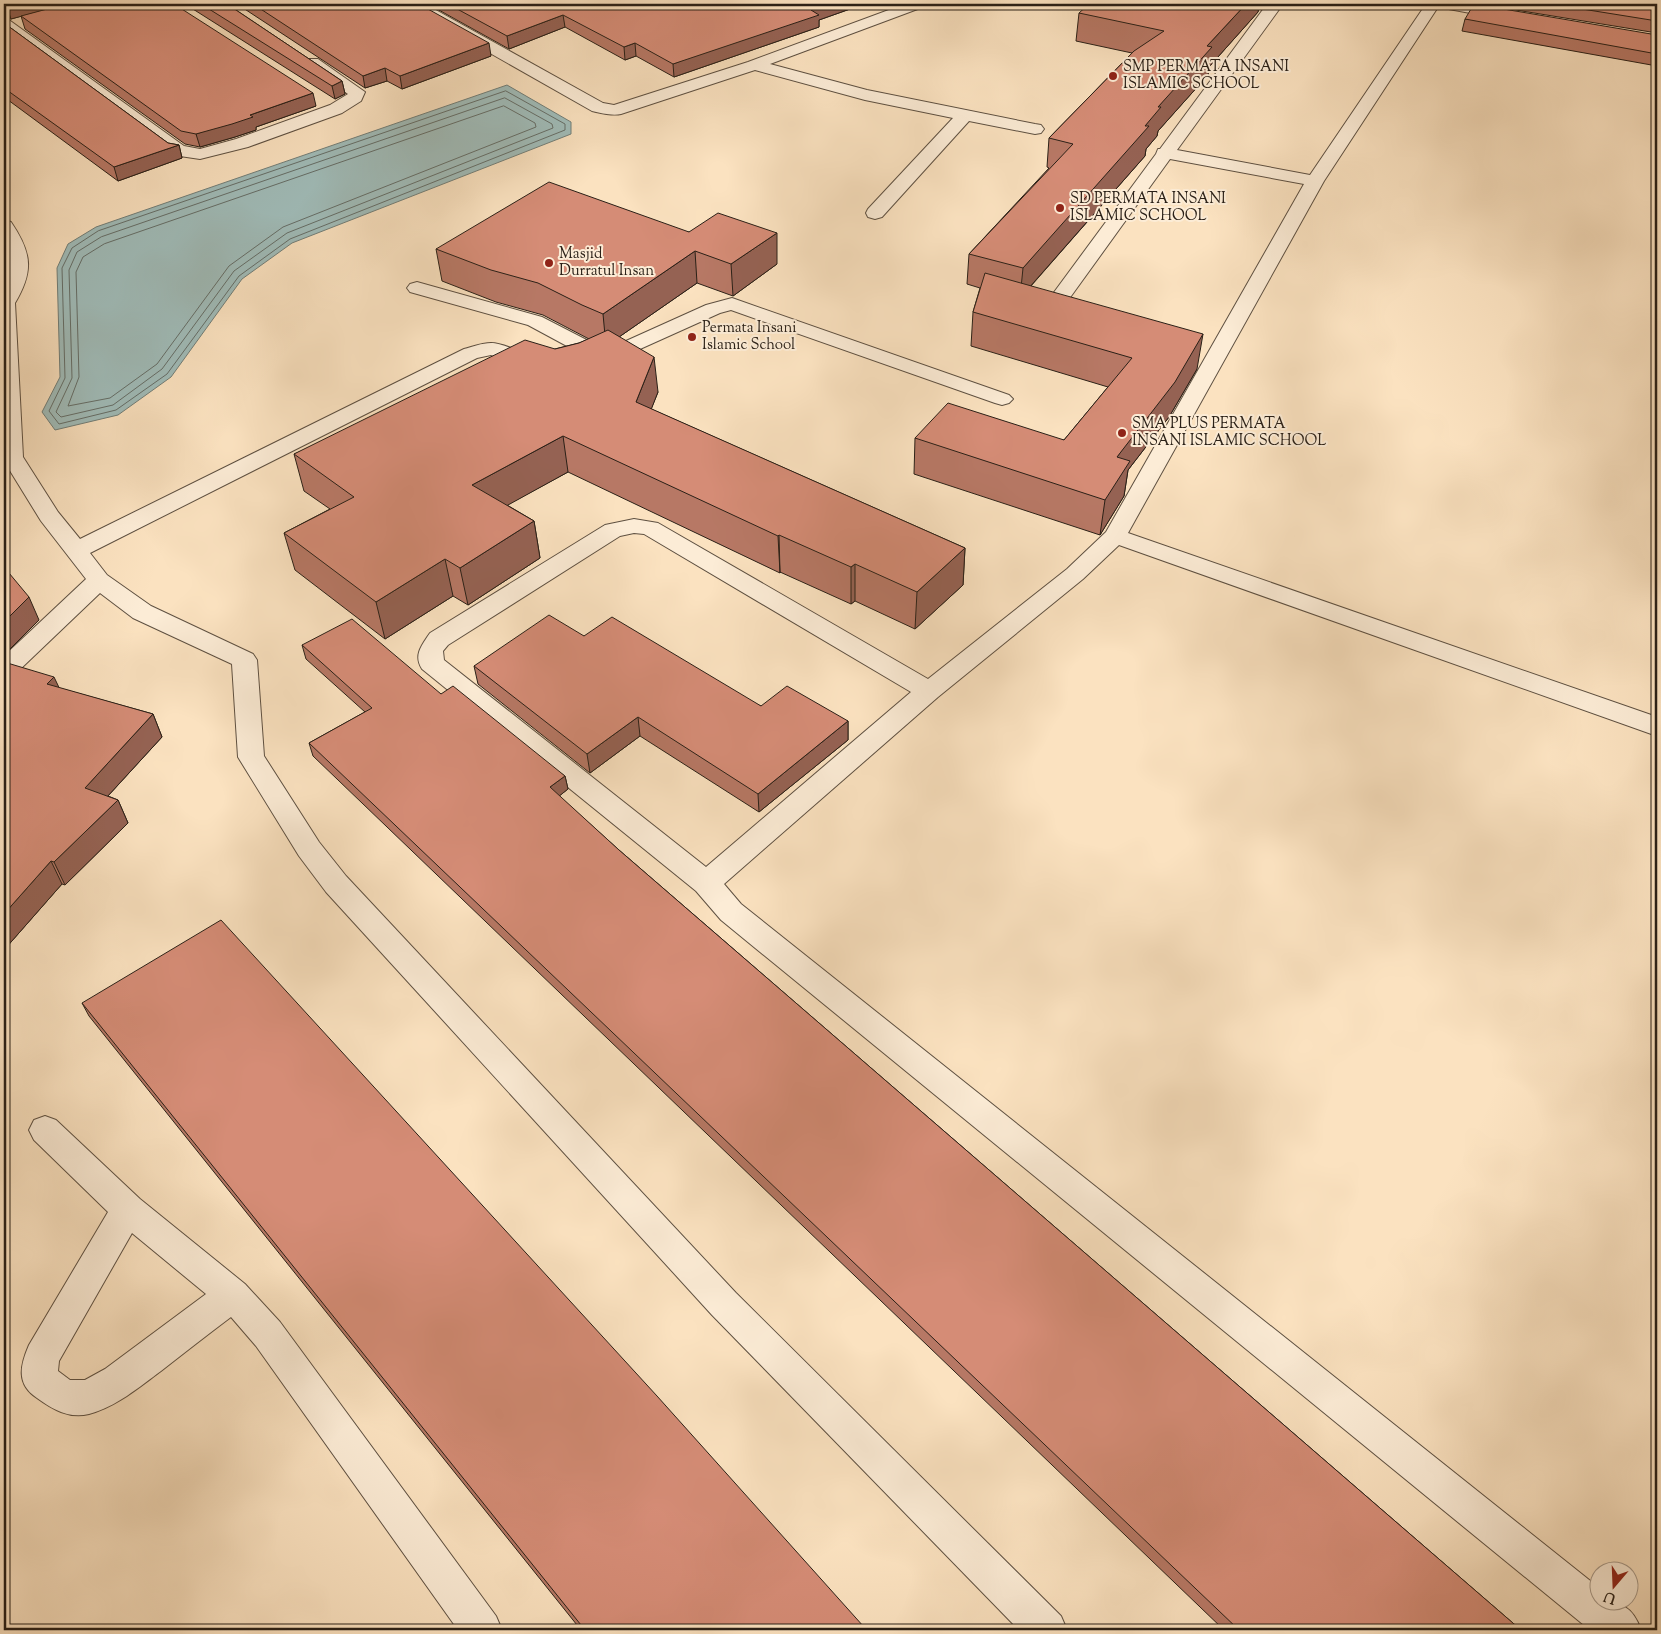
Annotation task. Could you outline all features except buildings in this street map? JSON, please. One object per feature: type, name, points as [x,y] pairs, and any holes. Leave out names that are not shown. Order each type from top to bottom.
[{"type":"street","points":[[414,4],[598,107],[606,109],[623,109],[754,65],[918,4]]},
{"type":"street","points":[[1062,295],[1164,153],[1275,4]]},
{"type":"street","points":[[706,883],[929,691],[1074,574],[1115,536],[1315,181],[1433,4]]},
{"type":"street","points":[[1443,4],[1521,17]]},
{"type":"street","points":[[5,26],[27,22]]},
{"type":"street","points":[[5,26],[179,151],[190,154],[226,148],[336,109],[355,97],[357,92],[299,54]]},
{"type":"street","points":[[754,65],[865,95],[1035,128]]},
{"type":"street","points":[[321,99],[336,109]]},
{"type":"street","points":[[875,213],[965,115]]},
{"type":"street","points":[[1164,153],[1315,181]]},
{"type":"street","points":[[4,226],[19,255],[19,278],[4,304],[12,457],[49,516],[99,580],[142,612],[244,660],[251,757],[309,849],[336,884],[724,1304],[1047,1630]]},
{"type":"street","points":[[417,288],[535,321],[605,358]]},
{"type":"street","points":[[584,369],[713,309],[732,304],[1002,399]]},
{"type":"street","points":[[75,550],[471,353],[492,349],[550,375]]},
{"type":"street","points":[[929,691],[650,528],[634,526],[613,530],[439,639],[431,650],[431,663],[706,883],[731,912],[1621,1630]]},
{"type":"street","points":[[1115,536],[1657,727]]},
{"type":"street","points":[[4,670],[99,580]]},
{"type":"street","points":[[46,1130],[128,1209],[233,1295],[268,1334],[482,1630]]},
{"type":"street","points":[[128,1209],[42,1357],[39,1379],[65,1397],[88,1397],[118,1381],[233,1295]]},
{"type":"water","points":[[507,85],[571,122],[571,134],[292,243],[242,279],[171,377],[118,415],[55,430],[42,412],[60,377],[57,268],[68,244],[96,227]]},
{"type":"place","name":"SMP PERMATA INSANI ISLAMIC SCHOOL","points":[[1113,76]]},
{"type":"place","name":"SD PERMATA INSANI ISLAMIC SCHOOL","points":[[1060,208]]},
{"type":"place","name":"Masjid Durratul Insan","points":[[549,263]]},
{"type":"place","name":"Permata Insani Islamic School","points":[[692,337]]},
{"type":"place","name":"SMA PLUS PERMATA INSANI ISLAMIC SCHOOL","points":[[1122,433]]}]
